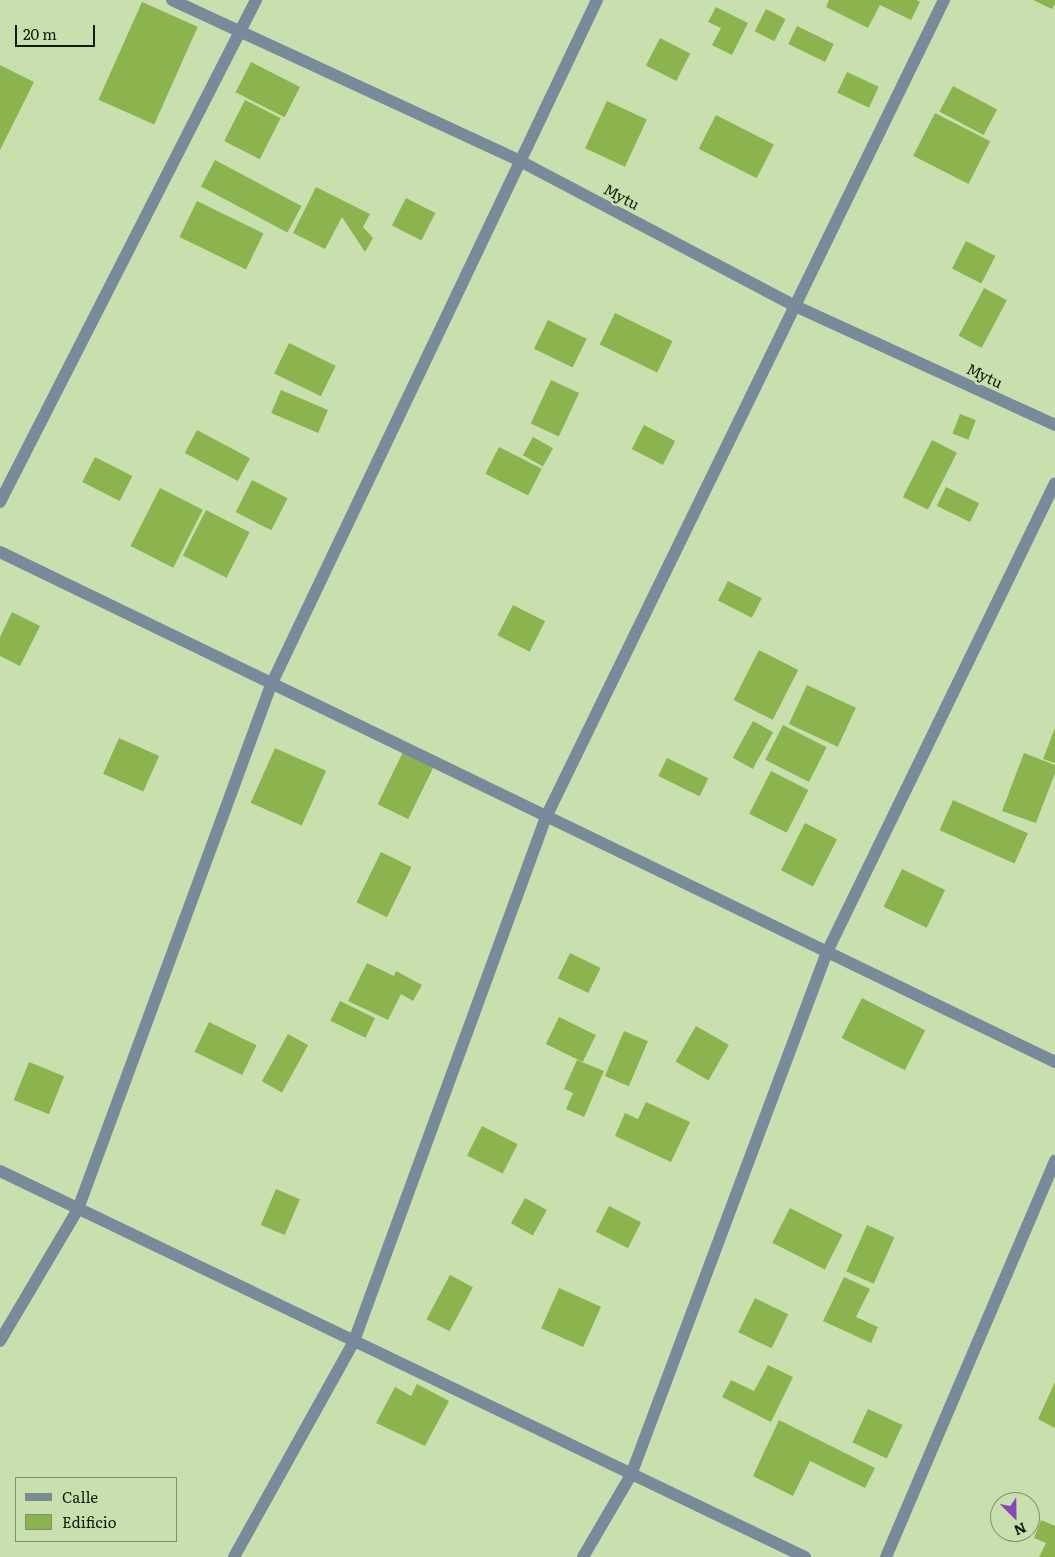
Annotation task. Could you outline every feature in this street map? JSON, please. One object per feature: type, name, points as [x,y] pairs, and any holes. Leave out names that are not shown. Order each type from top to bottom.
[{"type":"street","name":"Mytu","points":[[172,0],[240,34],[520,161],[794,305],[1055,425]]},
{"type":"street","points":[[0,502],[256,0]]},
{"type":"street","points":[[0,1340],[78,1209],[271,685],[597,0]]},
{"type":"street","points":[[234,1557],[354,1341],[546,817],[944,0]]},
{"type":"street","points":[[583,1557],[631,1475],[827,952],[1055,483]]},
{"type":"street","points":[[0,552],[271,685],[1055,1062]]},
{"type":"street","points":[[886,1557],[1055,1160]]},
{"type":"street","points":[[0,1171],[805,1557]]},
{"type":"building","points":[[829,0],[917,0],[920,2],[911,20],[880,5],[868,28],[826,7]]},
{"type":"building","points":[[1033,0],[1055,0],[1055,4],[1052,9]]},
{"type":"building","points":[[142,2],[198,27],[154,125],[98,100]]},
{"type":"building","points":[[716,7],[748,23],[732,55],[712,45],[721,28],[708,22]]},
{"type":"building","points":[[766,9],[786,19],[774,41],[755,31]]},
{"type":"building","points":[[797,26],[834,44],[825,62],[788,44]]},
{"type":"building","points":[[660,38],[690,53],[676,81],[646,66]]},
{"type":"building","points":[[251,62],[300,87],[285,117],[236,92]]},
{"type":"building","points":[[0,65],[34,82],[0,150]]},
{"type":"building","points":[[847,72],[879,87],[869,108],[837,93]]},
{"type":"building","points":[[953,86],[997,109],[984,135],[939,112]]},
{"type":"building","points":[[245,100],[281,118],[260,159],[224,141]]},
{"type":"building","points":[[607,101],[647,120],[625,167],[585,148]]},
{"type":"building","points":[[935,113],[990,141],[968,184],[913,156]]},
{"type":"building","points":[[716,115],[774,145],[757,178],[699,149]]},
{"type":"building","points":[[215,160],[302,206],[287,232],[201,186]]},
{"type":"building","points":[[316,187],[370,214],[363,227],[373,238],[365,252],[342,217],[325,249],[293,233]]},
{"type":"building","points":[[406,198],[435,213],[421,241],[392,226]]},
{"type":"building","points":[[197,201],[264,233],[246,269],[179,237]]},
{"type":"building","points":[[966,241],[995,256],[981,284],[952,269]]},
{"type":"building","points":[[984,288],[1007,300],[982,348],[959,336]]},
{"type":"building","points":[[615,313],[673,341],[657,373],[600,344]]},
{"type":"building","points":[[548,320],[587,339],[573,368],[534,349]]},
{"type":"building","points":[[289,343],[336,366],[321,396],[274,374]]},
{"type":"building","points":[[551,380],[579,393],[559,437],[531,424]]},
{"type":"building","points":[[281,390],[328,410],[318,433],[271,413]]},
{"type":"building","points":[[960,414],[976,420],[968,440],[952,434]]},
{"type":"building","points":[[644,425],[675,441],[663,465],[632,449]]},
{"type":"building","points":[[197,430],[250,458],[238,481],[185,453]]},
{"type":"building","points":[[533,437],[553,448],[543,467],[523,455]]},
{"type":"building","points":[[932,440],[957,453],[928,510],[903,497]]},
{"type":"building","points":[[499,447],[542,469],[528,496],[485,474]]},
{"type":"building","points":[[95,457],[132,476],[120,501],[82,482]]},
{"type":"building","points":[[252,480],[288,498],[271,530],[236,512]]},
{"type":"building","points":[[946,487],[979,503],[970,522],[937,506]]},
{"type":"building","points":[[160,488],[203,510],[173,568],[130,546]]},
{"type":"building","points":[[206,510],[250,532],[227,578],[183,555]]},
{"type":"building","points":[[728,581],[762,598],[752,618],[718,601]]},
{"type":"building","points":[[513,605],[545,621],[530,652],[498,635]]},
{"type":"building","points":[[12,612],[40,626],[20,666],[0,656],[0,637]]},
{"type":"building","points":[[759,650],[798,670],[773,720],[734,700]]},
{"type":"building","points":[[807,685],[856,708],[838,747],[789,724]]},
{"type":"building","points":[[753,721],[773,732],[753,769],[733,758]]},
{"type":"building","points":[[783,725],[827,747],[809,782],[765,760]]},
{"type":"building","points":[[1055,728],[1055,763],[1043,759]]},
{"type":"building","points":[[119,738],[159,756],[143,792],[103,774]]},
{"type":"building","points":[[275,748],[326,771],[302,826],[251,803]]},
{"type":"building","points":[[403,752],[434,767],[408,819],[378,804]]},
{"type":"building","points":[[1024,753],[1055,765],[1055,773],[1036,823],[1002,811]]},
{"type":"building","points":[[667,758],[708,778],[700,796],[658,776]]},
{"type":"building","points":[[771,771],[808,790],[787,833],[749,814]]},
{"type":"building","points":[[953,800],[1028,833],[1014,863],[940,830]]},
{"type":"building","points":[[805,823],[837,839],[813,887],[781,870]]},
{"type":"building","points":[[381,852],[412,867],[387,917],[356,902]]},
{"type":"building","points":[[902,869],[945,890],[927,928],[884,907]]},
{"type":"building","points":[[570,953],[601,968],[588,993],[558,978]]},
{"type":"building","points":[[367,963],[394,976],[396,971],[422,985],[413,1001],[401,994],[388,1020],[348,1001]]},
{"type":"building","points":[[862,998],[925,1030],[905,1070],[842,1038]]},
{"type":"building","points":[[340,1001],[375,1018],[365,1038],[330,1021]]},
{"type":"building","points":[[559,1017],[596,1035],[583,1062],[546,1044]]},
{"type":"building","points":[[209,1022],[257,1045],[242,1075],[195,1052]]},
{"type":"building","points":[[696,1026],[729,1045],[708,1081],[676,1062]]},
{"type":"building","points":[[624,1031],[648,1041],[629,1086],[605,1076]]},
{"type":"building","points":[[288,1034],[308,1045],[282,1092],[262,1081]]},
{"type":"building","points":[[577,1060],[604,1071],[584,1117],[566,1109],[573,1093],[564,1089]]},
{"type":"building","points":[[29,1062],[64,1076],[49,1114],[14,1100]]},
{"type":"building","points":[[646,1102],[690,1122],[671,1162],[615,1136],[625,1113],[638,1119]]},
{"type":"building","points":[[482,1126],[518,1144],[503,1174],[467,1155]]},
{"type":"building","points":[[276,1189],[300,1199],[285,1235],[261,1225]]},
{"type":"building","points":[[525,1198],[547,1210],[533,1235],[511,1223]]},
{"type":"building","points":[[609,1206],[641,1222],[628,1248],[596,1232]]},
{"type":"building","points":[[790,1208],[843,1235],[825,1270],[772,1243]]},
{"type":"building","points":[[867,1225],[894,1237],[874,1284],[846,1272]]},
{"type":"building","points":[[450,1275],[473,1287],[449,1331],[427,1319]]},
{"type":"building","points":[[844,1277],[870,1289],[856,1317],[878,1327],[871,1343],[823,1321]]},
{"type":"building","points":[[559,1288],[601,1307],[583,1347],[541,1328]]},
{"type":"building","points":[[755,1298],[788,1314],[772,1348],[738,1332]]},
{"type":"building","points":[[768,1365],[793,1377],[771,1422],[722,1397],[731,1380],[754,1391]]},
{"type":"building","points":[[1055,1382],[1055,1428],[1038,1419]]},
{"type":"building","points":[[417,1384],[449,1401],[425,1446],[376,1423],[395,1387],[411,1396]]},
{"type":"building","points":[[868,1409],[902,1425],[887,1459],[852,1443]]},
{"type":"building","points":[[779,1420],[875,1468],[865,1488],[810,1461],[793,1496],[753,1476]]},
{"type":"building","points":[[1041,1520],[1055,1526],[1055,1557],[1039,1557],[1046,1543],[1040,1540]]}]
